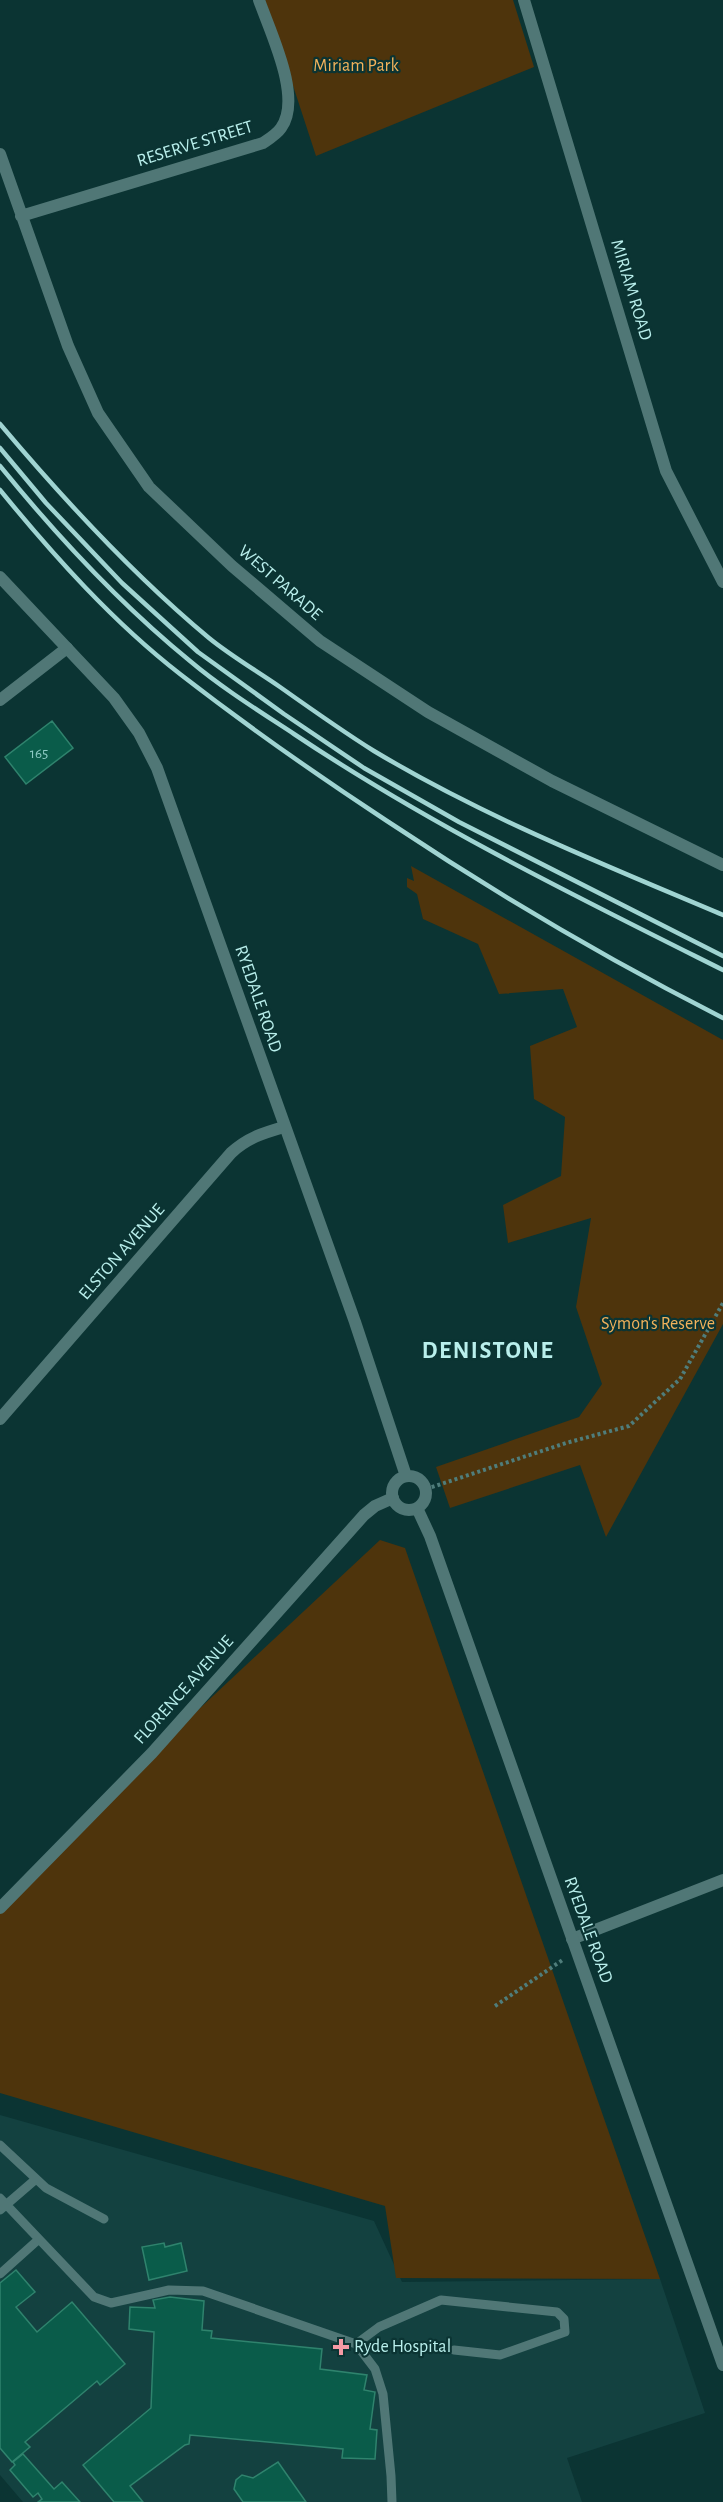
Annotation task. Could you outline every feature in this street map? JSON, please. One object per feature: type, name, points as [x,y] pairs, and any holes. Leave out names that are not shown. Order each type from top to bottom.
[{"type":"street","name":"RESERVE STREET","points":[[21,216],[263,143],[281,129],[289,107],[288,86],[259,0]]},
{"type":"street","name":"MIRIAM ROAD","points":[[524,0],[666,471],[723,582]]},
{"type":"street","name":"WEST PARADE","points":[[0,154],[68,346],[98,413],[149,486],[232,566],[320,642],[428,712],[552,781],[723,865]]},
{"type":"street","name":"RYEDALE ROAD","points":[[0,577],[114,698],[139,733],[157,768],[355,1322],[406,1476]]},
{"type":"street","points":[[0,700],[67,648]]},
{"type":"street","name":"ELSTON AVENUE","points":[[0,1419],[231,1153],[243,1142],[256,1135],[284,1127]]},
{"type":"street","points":[[406,1476],[416,1478],[426,1489],[424,1500],[417,1508],[400,1507],[393,1498],[392,1492],[396,1482],[406,1476]]},
{"type":"street","name":"FLORENCE AVENUE","points":[[0,1908],[153,1753],[364,1515],[375,1506],[393,1498]]},
{"type":"street","name":"RYEDALE ROAD","points":[[417,1508],[434,1547],[574,1944],[718,2333],[723,2365]]},
{"type":"street","points":[[574,1944],[723,1880]]},
{"type":"lane","points":[[0,2145],[46,2188],[104,2219]]},
{"type":"lane","points":[[36,2179],[2,2204],[94,2297],[111,2303],[169,2290],[203,2291],[356,2344],[375,2369],[383,2394],[392,2502]]},
{"type":"lane","points":[[0,2274],[39,2240]]},
{"type":"lane","points":[[356,2344],[379,2327],[441,2300],[557,2312],[564,2319],[565,2332],[500,2355],[454,2350]]},
{"type":"path","points":[[426,1489],[566,1443],[629,1426],[680,1379],[723,1303]]},
{"type":"path","points":[[495,2006],[574,1944]]},
{"type":"shaded area","name":"Ryde Hospital","points":[[0,2115],[374,2221],[402,2282],[660,2279],[705,2413],[567,2458],[582,2502],[23,2502],[0,2475]]},
{"type":"green space","name":"Miriam Park","points":[[265,0],[513,0],[534,67],[316,156]]},
{"type":"green space","name":"Symon's Reserve","points":[[411,866],[723,1040],[723,1324],[606,1537],[580,1465],[450,1508],[436,1467],[579,1417],[602,1384],[576,1307],[591,1218],[508,1243],[503,1205],[561,1176],[565,1117],[534,1099],[530,1046],[577,1027],[563,989],[499,994],[478,944],[423,919],[417,894],[407,887],[407,878],[414,881]]},
{"type":"green space","points":[[380,1540],[405,1548],[660,2279],[396,2278],[385,2206],[0,2093],[0,1910],[152,1753]]},
{"type":"building","points":[[52,721],[73,748],[26,784],[5,757]]},
{"type":"building","points":[[164,2243],[165,2247],[181,2243],[187,2271],[149,2280],[142,2247]]},
{"type":"building","points":[[16,2270],[35,2292],[16,2307],[37,2332],[72,2302],[125,2364],[100,2385],[97,2381],[25,2442],[30,2447],[12,2462],[0,2448],[0,2283]]},
{"type":"building","points":[[170,2297],[204,2301],[202,2330],[212,2331],[211,2338],[322,2349],[320,2369],[367,2375],[364,2390],[375,2392],[370,2429],[377,2430],[375,2459],[342,2458],[343,2449],[190,2435],[189,2444],[130,2486],[143,2502],[114,2502],[83,2465],[151,2408],[154,2332],[129,2329],[130,2307],[155,2308],[153,2300]]},
{"type":"building","points":[[23,2454],[54,2489],[62,2482],[80,2502],[38,2502],[42,2499],[38,2493],[33,2497],[10,2470],[15,2465],[13,2462]]},
{"type":"building","points":[[278,2462],[306,2502],[243,2502],[234,2489],[236,2480],[242,2475],[253,2478]]},
{"type":"railway","points":[[0,424],[100,536],[181,614],[226,651],[338,728],[416,775],[502,819],[723,915]]},
{"type":"railway","points":[[0,448],[46,503],[122,583],[198,652],[284,714],[364,768],[459,822],[723,956]]},
{"type":"railway","points":[[0,466],[44,518],[114,593],[164,639],[228,690],[345,767],[451,829],[723,970]]},
{"type":"railway","points":[[0,490],[63,564],[131,633],[180,674],[256,731],[361,804],[510,899],[594,949],[723,1018]]},
{"type":"place","name":"Ryde Hospital","points":[[341,2347]]},
{"type":"district","name":"DENISTONE","points":[[488,1351]]}]
